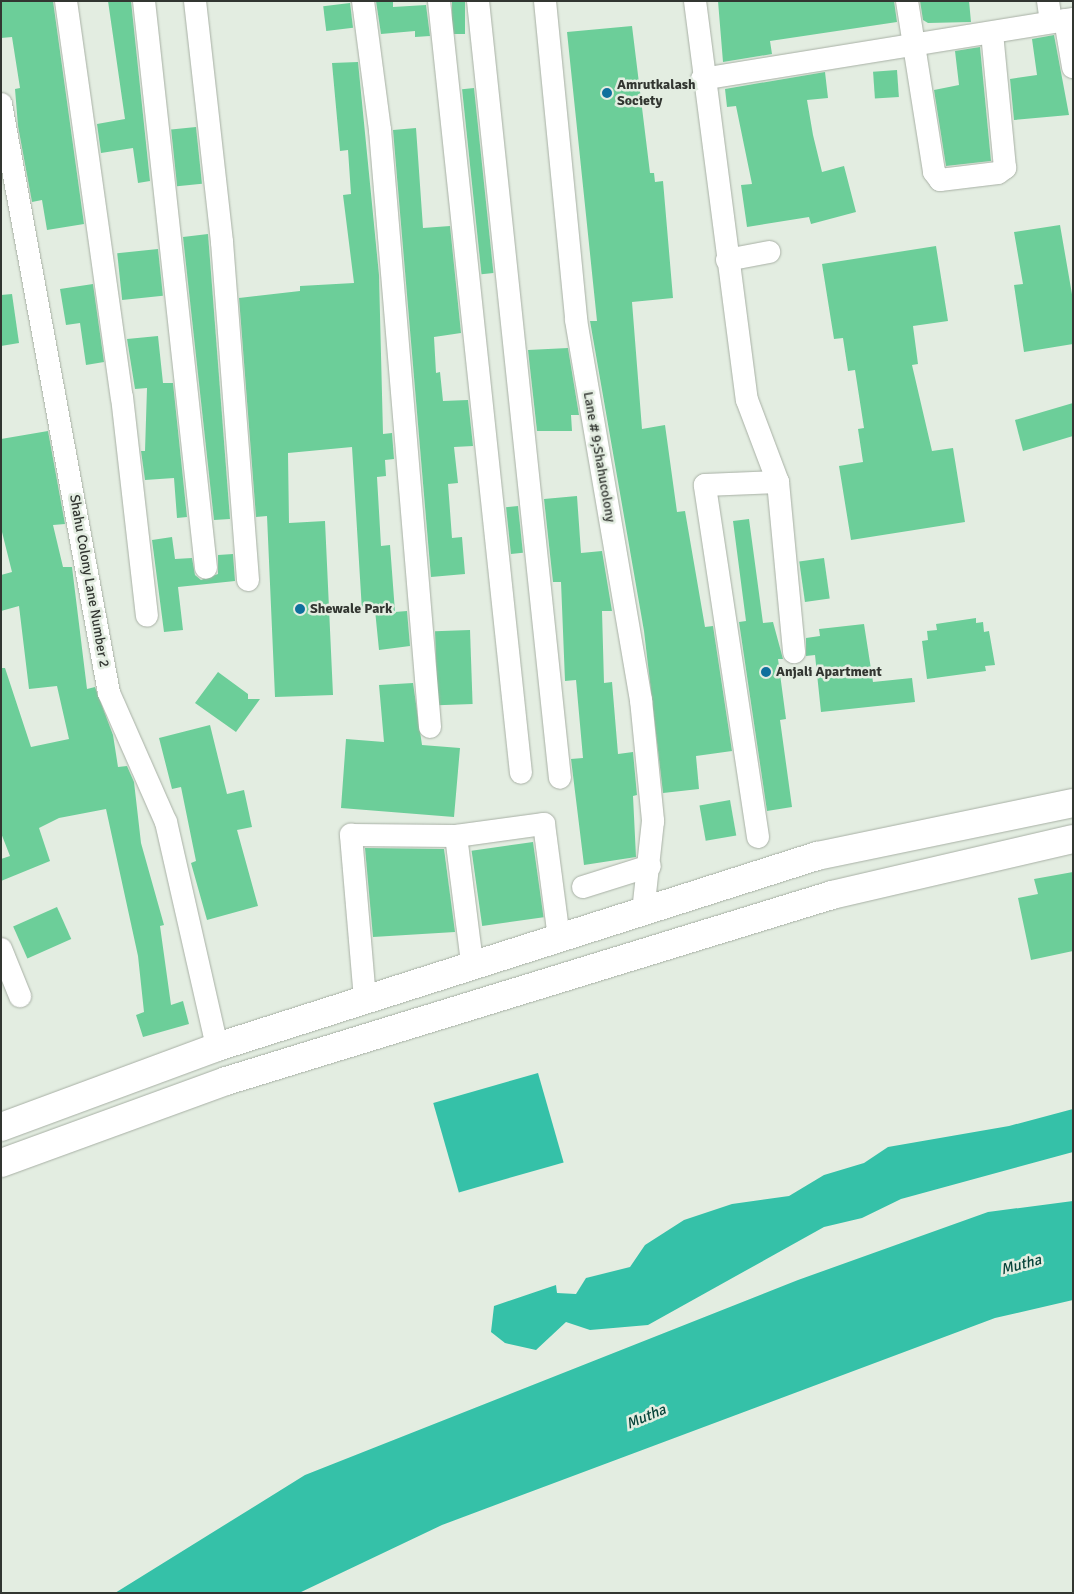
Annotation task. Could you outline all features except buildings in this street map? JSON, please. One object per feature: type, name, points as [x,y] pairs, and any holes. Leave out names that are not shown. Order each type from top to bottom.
[{"type":"street","points":[[66,1],[122,397],[147,616]]},
{"type":"street","points":[[144,1],[206,568]]},
{"type":"street","points":[[195,1],[222,242],[248,580]]},
{"type":"street","points":[[364,1],[380,130],[430,727]]},
{"type":"street","points":[[439,1],[521,773]]},
{"type":"street","points":[[478,1],[560,778]]},
{"type":"street","name":"Lane # 9;Shahucolony","points":[[545,1],[576,320],[641,700],[653,821],[650,866],[643,912]]},
{"type":"street","points":[[696,1],[702,80],[747,400],[778,482],[794,652]]},
{"type":"street","points":[[907,1],[912,48],[934,172],[948,182],[1005,168],[992,34]]},
{"type":"street","points":[[702,80],[992,34],[1059,16],[1073,67]]},
{"type":"street","name":"Shahu Colony Lane Number 2","points":[[1,104],[108,693],[166,822],[217,1047]]},
{"type":"street","points":[[728,260],[769,252]]},
{"type":"street","points":[[758,837],[705,485],[778,482]]},
{"type":"street","points":[[1,1127],[217,1047],[472,963],[643,912],[817,856],[1073,803]]},
{"type":"street","points":[[365,998],[351,834],[456,836],[544,824],[559,938]]},
{"type":"street","points":[[456,836],[472,963]]},
{"type":"street","points":[[1,1163],[226,1081],[832,895],[1073,839]]},
{"type":"street","points":[[582,887],[650,866]]},
{"type":"street","points":[[1,949],[20,996]]},
{"type":"water","points":[[538,1073],[564,1162],[459,1192],[433,1103]]},
{"type":"water","points":[[1073,1109],[1073,1152],[901,1199],[862,1218],[824,1227],[648,1325],[590,1330],[566,1322],[536,1350],[505,1343],[491,1332],[494,1306],[556,1285],[557,1293],[576,1294],[586,1278],[630,1267],[645,1245],[684,1220],[732,1204],[789,1196],[824,1175],[864,1163],[888,1147],[1009,1126]]},
{"type":"water","name":"Mutha","points":[[1073,1201],[1073,1300],[995,1318],[442,1525],[299,1593],[115,1593],[305,1475],[798,1280],[988,1212]]},
{"type":"place","name":"Amrutkalash Society","points":[[607,93]]},
{"type":"place","name":"Shewale Park","points":[[300,609]]},
{"type":"place","name":"Anjali Apartment","points":[[766,672]]}]
